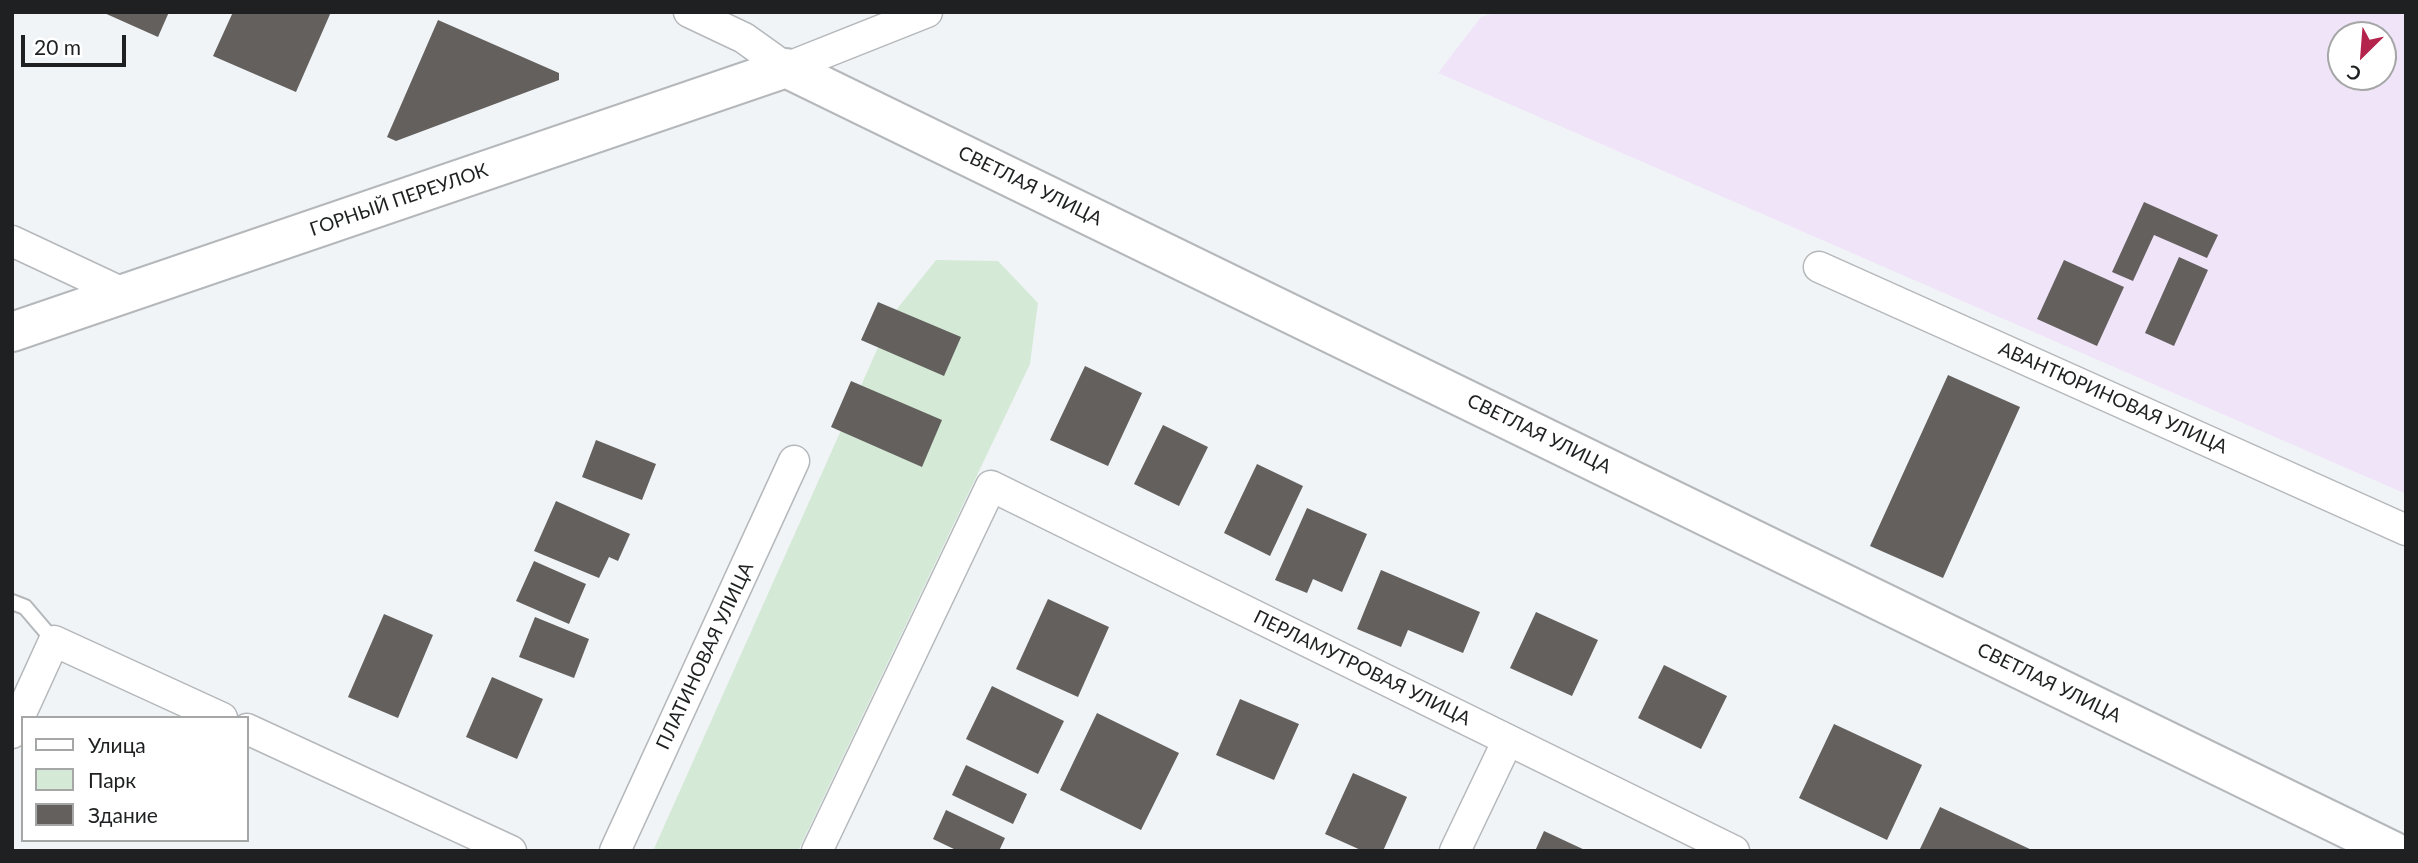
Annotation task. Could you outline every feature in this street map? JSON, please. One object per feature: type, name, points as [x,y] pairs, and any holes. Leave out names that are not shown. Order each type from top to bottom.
[{"type":"street","name":"СВЕТЛАЯ УЛИЦА","points":[[689,12],[744,38],[786,68],[2393,851]]},
{"type":"street","points":[[786,68],[927,12]]},
{"type":"street","name":"ГОРНЫЙ ПЕРЕУЛОК","points":[[12,332],[786,68]]},
{"type":"street","points":[[12,241],[125,294]]},
{"type":"street","name":"АВАНТЮРИНОВАЯ УЛИЦА","points":[[1819,267],[2406,530]]},
{"type":"street","name":"ПЛАТИНОВАЯ УЛИЦА","points":[[615,851],[794,461]]},
{"type":"street","name":"ПЕРЛАМУТРОВАЯ УЛИЦА","points":[[817,851],[991,486],[1734,851]]},
{"type":"street","points":[[12,733],[54,640],[218,716]]},
{"type":"street","points":[[248,729],[511,851]]},
{"type":"street","points":[[1455,851],[1508,740]]},
{"type":"lane","points":[[12,602],[25,607],[54,640]]},
{"type":"shaded area","points":[[1497,12],[2406,12],[2406,494],[1438,73],[1481,17]]},
{"type":"green space","points":[[936,260],[998,261],[1038,303],[1030,364],[798,851],[653,851],[893,314]]},
{"type":"building","points":[[102,12],[169,12],[158,37]]},
{"type":"building","points":[[233,12],[331,12],[296,92],[213,56]]},
{"type":"building","points":[[438,20],[559,73],[559,80],[396,141],[387,137]]},
{"type":"building","points":[[2144,202],[2218,235],[2207,258],[2154,235],[2133,281],[2112,272]]},
{"type":"building","points":[[2179,257],[2208,270],[2174,346],[2145,333]]},
{"type":"building","points":[[2064,260],[2124,287],[2097,346],[2037,319]]},
{"type":"building","points":[[878,302],[961,337],[944,376],[861,340]]},
{"type":"building","points":[[1085,366],[1142,393],[1108,466],[1050,440]]},
{"type":"building","points":[[1948,375],[2020,407],[1943,578],[1870,546]]},
{"type":"building","points":[[851,381],[942,420],[922,467],[831,427]]},
{"type":"building","points":[[1163,425],[1208,447],[1179,506],[1134,484]]},
{"type":"building","points":[[596,440],[656,464],[642,500],[582,477]]},
{"type":"building","points":[[1257,464],[1303,486],[1270,556],[1224,533]]},
{"type":"building","points":[[556,501],[630,534],[618,561],[609,557],[599,578],[534,551]]},
{"type":"building","points":[[1307,508],[1367,534],[1342,592],[1313,579],[1307,593],[1275,580]]},
{"type":"building","points":[[534,561],[586,584],[569,624],[516,601]]},
{"type":"building","points":[[1381,570],[1480,612],[1463,653],[1408,630],[1401,647],[1357,629]]},
{"type":"building","points":[[1048,599],[1109,627],[1078,697],[1016,669]]},
{"type":"building","points":[[1536,612],[1598,640],[1572,696],[1510,668]]},
{"type":"building","points":[[384,614],[433,635],[398,718],[348,697]]},
{"type":"building","points":[[535,617],[589,639],[574,678],[519,657]]},
{"type":"building","points":[[1664,665],[1727,696],[1701,749],[1638,718]]},
{"type":"building","points":[[492,677],[543,699],[517,759],[466,737]]},
{"type":"building","points":[[992,686],[1064,721],[1038,774],[966,739]]},
{"type":"building","points":[[1240,699],[1299,724],[1274,780],[1216,755]]},
{"type":"building","points":[[1097,713],[1179,753],[1141,830],[1060,790]]},
{"type":"building","points":[[1834,724],[1922,765],[1887,840],[1799,798]]},
{"type":"building","points":[[966,765],[1027,794],[1013,824],[952,795]]},
{"type":"building","points":[[1353,773],[1407,797],[1383,851],[1363,851],[1325,834]]},
{"type":"building","points":[[1940,807],[2034,851],[1919,851]]},
{"type":"building","points":[[946,810],[1005,838],[999,851],[958,851],[933,839]]},
{"type":"building","points":[[1544,831],[1587,851],[1535,851]]}]
